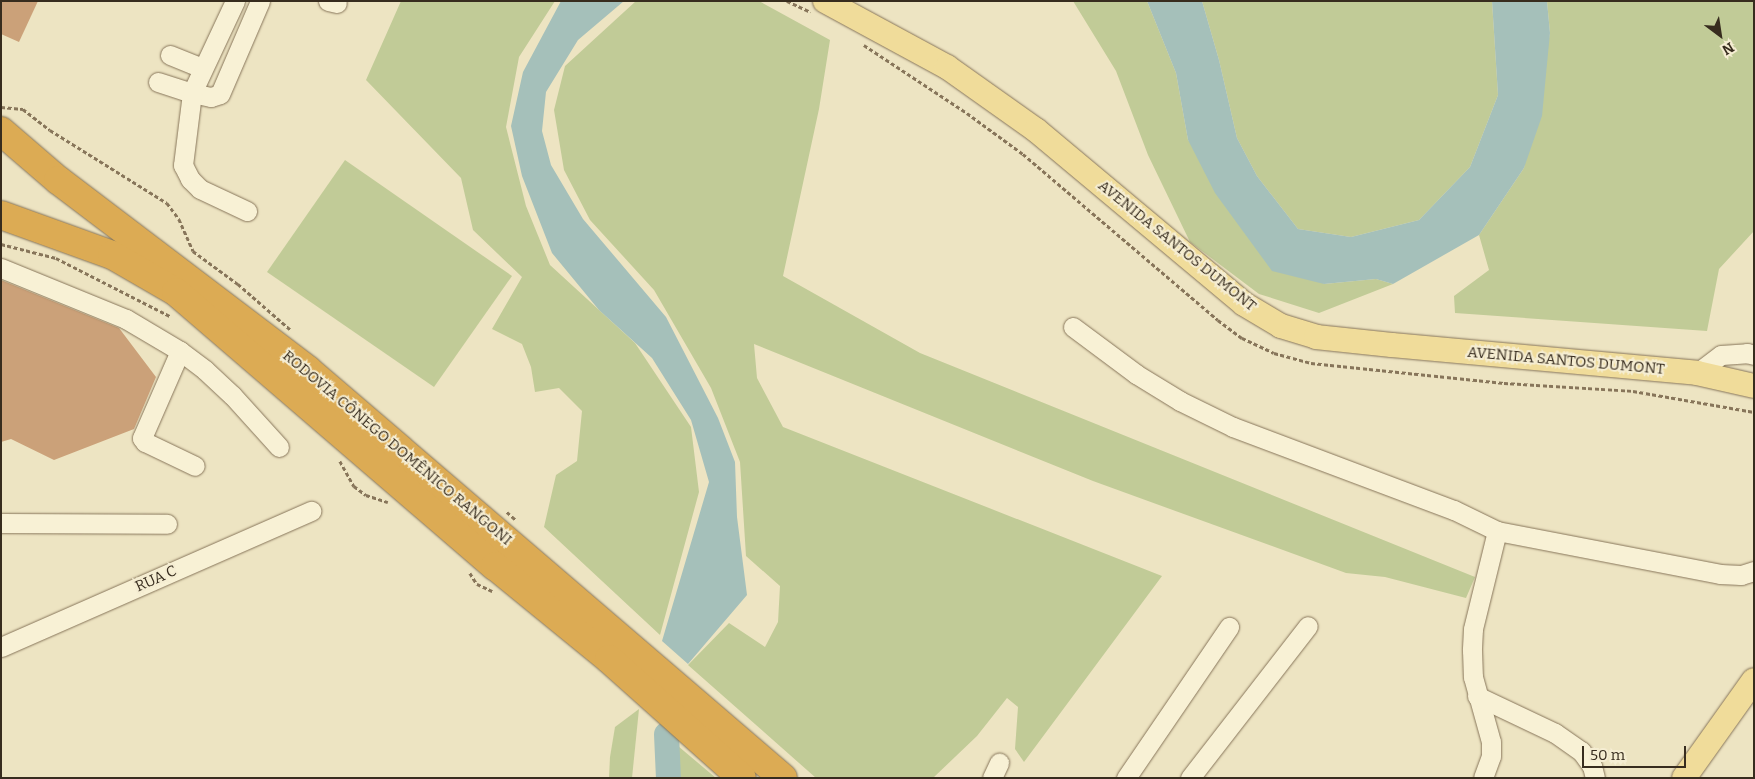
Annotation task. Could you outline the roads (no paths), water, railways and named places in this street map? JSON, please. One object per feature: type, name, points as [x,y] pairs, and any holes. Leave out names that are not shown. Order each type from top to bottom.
[{"type":"highway","name":"RODOVIA CÔNEGO DOMÊNICO RANGONI","points":[[1,131],[58,180],[308,370],[617,650],[742,778]]},
{"type":"highway","name":"RODOVIA CÔNEGO DOMÊNICO RANGONI","points":[[1,214],[112,255],[176,292],[495,566],[617,650],[782,778]]},
{"type":"main road","name":"AVENIDA SANTOS DUMONT","points":[[835,6],[947,67],[1036,130],[1244,304],[1281,326],[1316,336],[1382,344],[1697,373],[1754,386]]},
{"type":"main road","points":[[1684,778],[1754,680]]},
{"type":"street","points":[[158,82],[192,93],[211,97],[220,94],[258,5],[235,1],[203,68],[192,93],[183,165],[190,179],[200,189],[247,211]]},
{"type":"street","points":[[170,55],[203,68]]},
{"type":"street","points":[[1,268],[126,319],[180,351],[205,370],[232,395],[279,447]]},
{"type":"street","points":[[1073,327],[1136,374],[1180,401],[1206,414],[1234,427],[1454,510],[1497,531],[1720,574],[1741,575],[1754,571]]},
{"type":"street","points":[[180,351],[142,438],[145,442],[195,466]]},
{"type":"street","points":[[1697,373],[1721,355],[1754,354]]},
{"type":"street","name":"RUA C","points":[[2,646],[311,512]]},
{"type":"street","points":[[1,523],[167,524]]},
{"type":"street","points":[[1483,778],[1491,756],[1491,742],[1478,696],[1472,659],[1473,630],[1497,531]]},
{"type":"street","points":[[1190,778],[1308,626]]},
{"type":"street","points":[[1126,778],[1229,627]]},
{"type":"street","points":[[1478,696],[1555,733],[1581,751],[1592,766],[1595,778]]},
{"type":"water","points":[[561,1],[624,1],[578,40],[546,92],[542,131],[551,165],[583,219],[666,317],[718,418],[735,462],[737,517],[747,595],[688,664],[662,641],[709,482],[691,420],[652,358],[599,310],[552,253],[522,176],[511,126],[523,72]]},
{"type":"water","points":[[1147,1],[1202,1],[1219,60],[1237,138],[1257,176],[1298,229],[1351,237],[1419,220],[1470,167],[1498,95],[1492,1],[1547,1],[1550,33],[1542,116],[1524,168],[1479,235],[1393,284],[1376,279],[1324,284],[1272,271],[1215,193],[1188,140],[1176,73]]},
{"type":"waterway","points":[[666,734],[668,778]]}]
